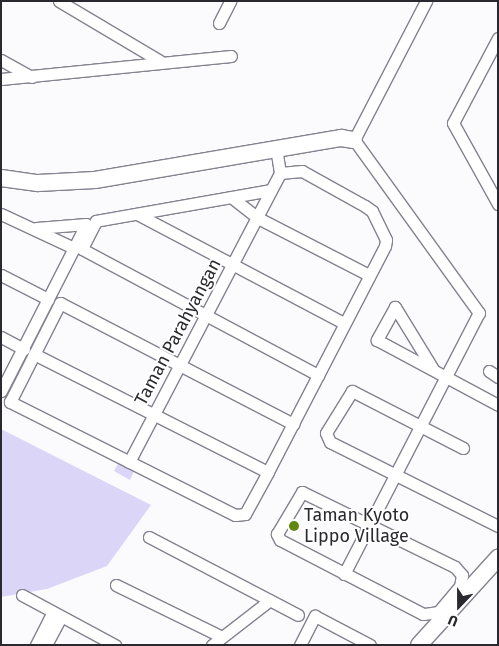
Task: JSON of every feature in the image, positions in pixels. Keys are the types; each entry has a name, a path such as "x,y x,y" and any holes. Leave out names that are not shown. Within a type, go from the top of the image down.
{"street":[{"path":"59,1 160,61"},
{"path":"219,23 230,1"},
{"path":"354,140 426,1"},
{"path":"497,201 453,123 498,38"},
{"path":"1,79 34,78 160,61 231,56"},
{"path":"1,60 34,78"},
{"path":"1,178 38,183 95,180 341,138 354,140 477,306 477,321 344,574"},
{"path":"36,228 86,223 48,299 10,402 239,516 248,510 386,240 372,211 302,171 280,172 276,149"},
{"name":"Taman Parahyangan","path":"129,462 258,218 280,172"},
{"path":"271,190 93,222 82,246 85,253 207,314 318,374"},
{"path":"231,197 258,218 369,275"},
{"path":"1,214 36,228 74,248"},
{"path":"137,214 344,323"},
{"path":"1,275 48,299"},
{"path":"1,392 60,303 293,424"},
{"path":"433,369 399,309 395,307 377,340 498,405"},
{"path":"1,337 268,472"},
{"path":"463,448 352,391 326,433 330,442 498,526"},
{"path":"302,492 370,525 455,568 462,575 460,586 438,612 423,614 278,538 298,494 302,492"},
{"path":"149,537 298,615"},
{"path":"419,645 498,558"},
{"path":"116,584 222,637"},
{"path":"22,596 115,645"},
{"path":"212,645 270,600"},
{"path":"36,645 57,614"},
{"path":"46,645 57,614"},
{"path":"300,645 315,616 370,645"}],"shaded area":[{"path":"1,429 151,505 107,566 47,589 1,597"},
{"path":"119,462 135,469 130,480 114,471"}],"place":[{"name":"Taman Kyoto Lippo Village","path":"294,526"}]}
